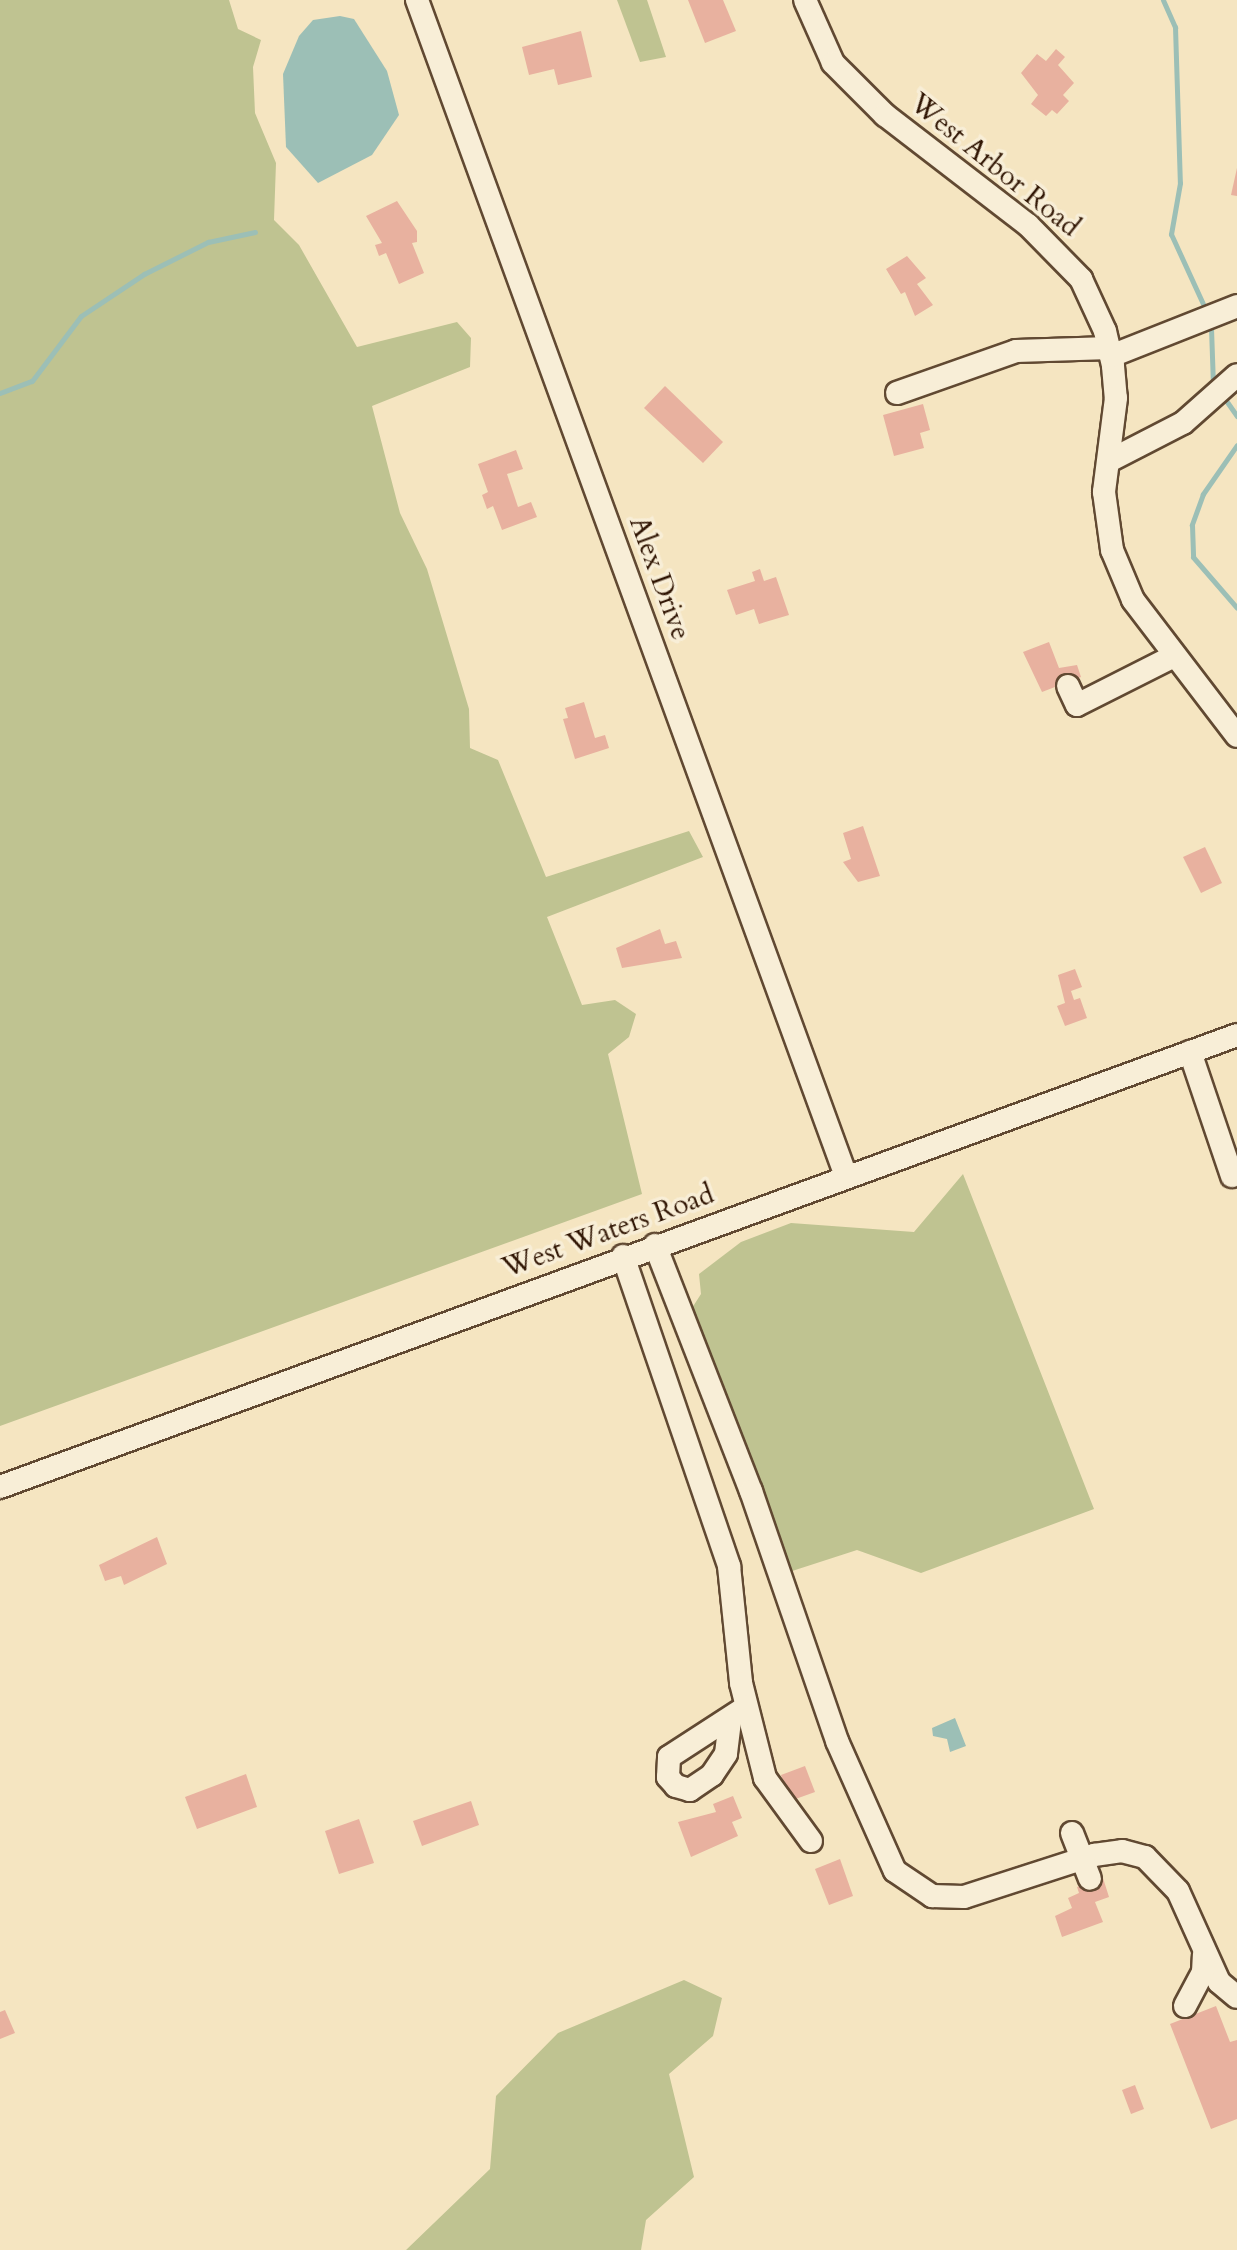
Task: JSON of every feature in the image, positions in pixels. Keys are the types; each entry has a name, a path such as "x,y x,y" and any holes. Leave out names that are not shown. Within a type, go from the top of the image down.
{"street":[{"name":"Alex Drive","path":"417,0 846,1176"},
{"name":"West Arbor Road","path":"805,0 833,63 885,115 1059,252 1081,279 1110,352 1116,398 1104,492 1112,550 1133,600 1237,736"},
{"path":"897,393 1016,351 1110,352 1237,306"},
{"path":"1109,461 1183,423 1237,375"},
{"path":"1068,686 1077,705 1174,656"},
{"name":"West Waters Road","path":"0,1487 623,1256 1237,1035"},
{"path":"1190,1052 1232,1176"},
{"path":"655,1245 751,1491 837,1741 895,1871 932,1896 964,1897 1086,1869 1122,1851 1160,1867 1178,1891 1204,1955 1219,1982 1237,1997"},
{"path":"623,1256 729,1566 738,1714 770,1791 811,1841"},
{"path":"1072,1833 1086,1869"},
{"path":"1185,2006 1203,1972 1204,1955"}],"green space":[{"path":"0,0 229,0 238,29 261,40 253,67 255,113 276,163 274,220 299,245 357,347 457,322 471,338 470,367 372,406 400,513 427,569 469,709 470,748 498,760 546,877 689,831 703,857 547,917 582,1005 615,1000 636,1014 629,1037 608,1054 642,1194 0,1426"},
{"path":"617,0 647,0 666,57 640,62"},
{"path":"963,1174 1094,1509 921,1573 857,1550 786,1573 692,1308 701,1294 699,1274 741,1242 791,1223 914,1232"},
{"path":"684,1980 722,1998 713,2036 669,2074 694,2177 646,2220 641,2250 406,2250 490,2169 496,2096 558,2033"}],"water":[{"path":"340,16 354,19 387,71 399,115 372,155 318,183 286,147 283,74 299,36 313,20"},
{"path":"955,1718 966,1746 950,1752 947,1739 933,1736 932,1728"}],"building":[{"path":"688,0 723,0 736,31 705,43"},
{"path":"581,31 592,77 558,85 554,69 529,75 522,47"},
{"path":"1056,49 1065,57 1058,65 1074,83 1063,95 1069,101 1057,114 1052,110 1046,116 1031,104 1038,95 1021,73 1037,54 1046,61"},
{"path":"1237,168 1237,196 1231,195"},
{"path":"397,201 417,231 417,242 412,243 424,273 399,284 386,253 379,256 375,245 382,243 366,216"},
{"path":"907,256 926,278 917,284 933,305 915,316 905,292 901,294 886,269"},
{"path":"665,386 723,442 703,463 644,408"},
{"path":"923,404 930,430 920,433 924,448 894,456 883,415"},
{"path":"516,450 523,469 507,474 518,507 531,502 537,517 502,530 493,506 487,509 482,495 488,492 478,464"},
{"path":"760,569 764,581 776,577 789,615 759,624 754,609 736,615 727,590 755,581 752,572"},
{"path":"1049,642 1059,668 1077,665 1081,677 1042,692 1023,652"},
{"path":"584,702 595,738 605,735 609,748 575,759 563,719 568,718 565,708"},
{"path":"863,826 880,876 858,882 843,862 851,859 843,833"},
{"path":"1205,847 1222,883 1201,893 1183,857"},
{"path":"660,929 665,944 676,941 682,958 622,968 616,948"},
{"path":"1075,969 1082,987 1071,991 1074,1000 1080,998 1087,1018 1065,1026 1057,1006 1065,1003 1058,975"},
{"path":"157,1537 167,1564 124,1585 121,1576 105,1581 99,1565"},
{"path":"805,1766 815,1792 790,1801 781,1775"},
{"path":"246,1774 257,1807 197,1829 185,1797"},
{"path":"733,1796 742,1818 732,1822 738,1836 691,1857 678,1822 716,1812 713,1804"},
{"path":"471,1801 479,1825 422,1846 413,1821"},
{"path":"359,1819 374,1863 339,1874 325,1831"},
{"path":"840,1859 853,1896 829,1905 815,1869"},
{"path":"1103,1878 1109,1897 1095,1902 1103,1922 1062,1937 1055,1916 1072,1908 1068,1898 1079,1893 1077,1887"},
{"path":"1216,2006 1230,2042 1237,2040 1237,2119 1211,2129 1170,2024"},
{"path":"5,2010 15,2033 0,2039 0,2012"},
{"path":"1135,2085 1144,2109 1131,2114 1122,2090"}],"waterway":[{"path":"1163,0 1175,27 1180,183 1171,234 1204,306"},
{"path":"0,393 32,381 81,316 144,274 208,242 255,232"},
{"path":"1211,328 1213,384"},
{"path":"1225,399 1237,416"},
{"path":"1237,445 1203,494 1192,525 1193,557 1237,608"}]}
